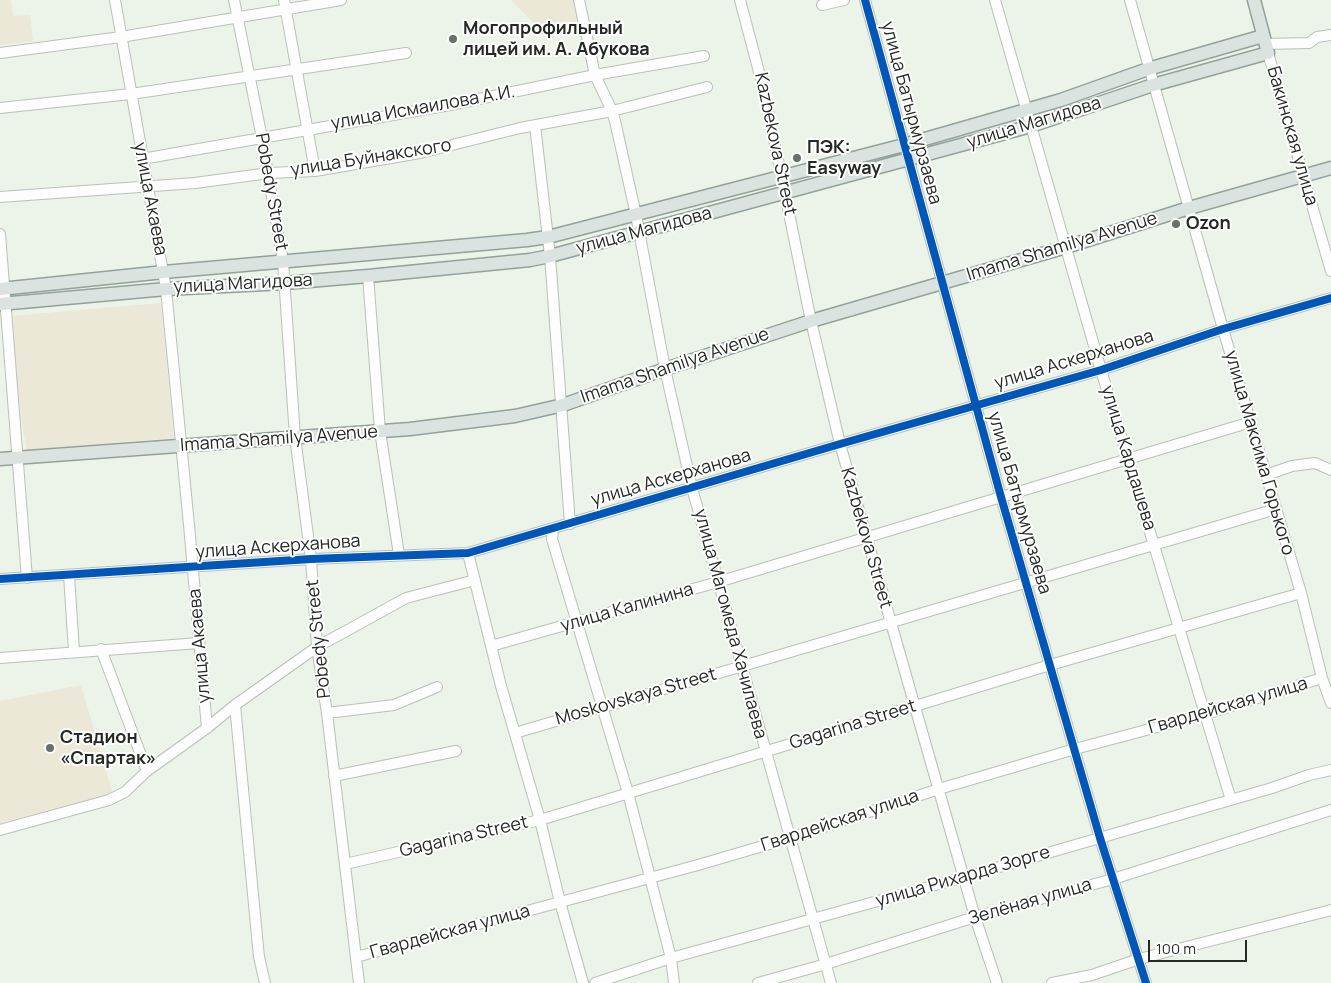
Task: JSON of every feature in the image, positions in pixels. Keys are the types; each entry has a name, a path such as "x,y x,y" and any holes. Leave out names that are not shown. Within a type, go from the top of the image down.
{"main road":[{"name":"Бакинская улица","path":"1254,0 1265,44"},
{"name":"улица Магидова","path":"2,288 548,237 904,145 1060,100 1148,69 1265,44"},
{"name":"улица Магидова","path":"3,304 166,289 285,283 368,276 530,260 550,256 1031,126 1153,85 1265,44"},
{"name":"Imama Shamilya Avenue","path":"0,459 380,431 515,416 563,405 811,321 1066,247 1189,208 1331,168"}],"street":[{"name":"улица Акаева","path":"115,0 147,187 164,272 182,446 207,728"},
{"name":"Pobedy Street","path":"234,0 269,173 283,262 295,437 311,558 317,647 327,713 359,983"},
{"path":"0,53 237,17 285,5 341,0"},
{"name":"улица Магомеда Хачилаева","path":"579,0 595,75 612,111 640,233 665,369 692,488 765,752 832,983"},
{"name":"Kazbekova Street","path":"740,0 764,91 783,176 811,321 840,444 975,917 997,983"},
{"path":"822,5 844,0"},
{"name":"улица Батырмурзаева","path":"865,0 1001,497 1100,838 1146,983"},
{"name":"улица Кардашева","path":"995,0 1102,370 1231,800"},
{"name":"улица Максима Горького","path":"1130,0 1222,329 1251,422 1322,678 1331,703"},
{"path":"285,5 315,171"},
{"name":"улица Магидова","path":"1265,44 1309,43 1317,37 1331,35"},
{"name":"Бакинская улица","path":"1265,44 1331,271"},
{"path":"0,108 131,94 406,53"},
{"name":"улица Исмаилова А.И.","path":"142,159 450,105 595,75 704,56"},
{"name":"улица Буйнакского","path":"0,197 147,187 269,173 315,171 420,153 520,128 612,111 707,87"},
{"path":"535,125 550,256 563,405 570,524"},
{"path":"0,234 3,304 18,457 27,578"},
{"path":"368,276 380,431 399,555"},
{"name":"улица Аскерханова","path":"0,579 311,558 468,553 840,444 1102,370 1222,329 1331,298"},
{"name":"улица Калинина","path":"491,646 718,582 1251,422"},
{"path":"1266,475 1292,466 1315,463 1331,470"},
{"name":"Moskovskaya Street","path":"514,733 1276,509"},
{"path":"553,529 552,539 628,793 671,958 674,983"},
{"path":"468,553 514,733 540,820 560,902 583,983"},
{"path":"69,575 74,652"},
{"path":"0,830 109,800 125,792 147,771 317,647 406,598 475,580"},
{"name":"Gagarina Street","path":"345,864 540,820 1050,665 1300,594"},
{"path":"0,658 200,643"},
{"path":"101,650 147,771"},
{"name":"Гвардейская улица","path":"356,957 650,878 790,838 1075,749 1206,714 1322,678"},
{"path":"327,713 394,705 437,687"},
{"path":"235,705 259,957 265,983"},
{"path":"334,776 456,751"},
{"name":"улица Рихарда Зорге","path":"595,983 671,958 965,877 1331,770"},
{"name":"Зелёная улица","path":"758,983 826,964 975,917 1113,879 1331,810"},
{"path":"1052,983 1092,975 1139,959 1331,910"}],"shaded area":[{"path":"0,0 11,0 13,16 30,15 33,41 0,45"},
{"path":"511,0 576,0 580,21 538,28"},
{"path":"161,303 174,438 27,450 22,425 10,316"},
{"name":"Стадион «Спартак»","path":"81,685 113,794 0,823 0,701"}],"cycle path":[{"path":"865,0 1001,497 1100,838 1146,983"},
{"path":"0,579 311,559 468,553 1101,370 1223,329 1331,298"}],"place":[{"name":"Могопрофильный лицей им. А. Абукова","path":"453,39"},
{"name":"ПЭК: Easyway","path":"797,158"},
{"name":"Ozon","path":"1176,224"},
{"name":"Стадион «Спартак»","path":"50,748"}]}
